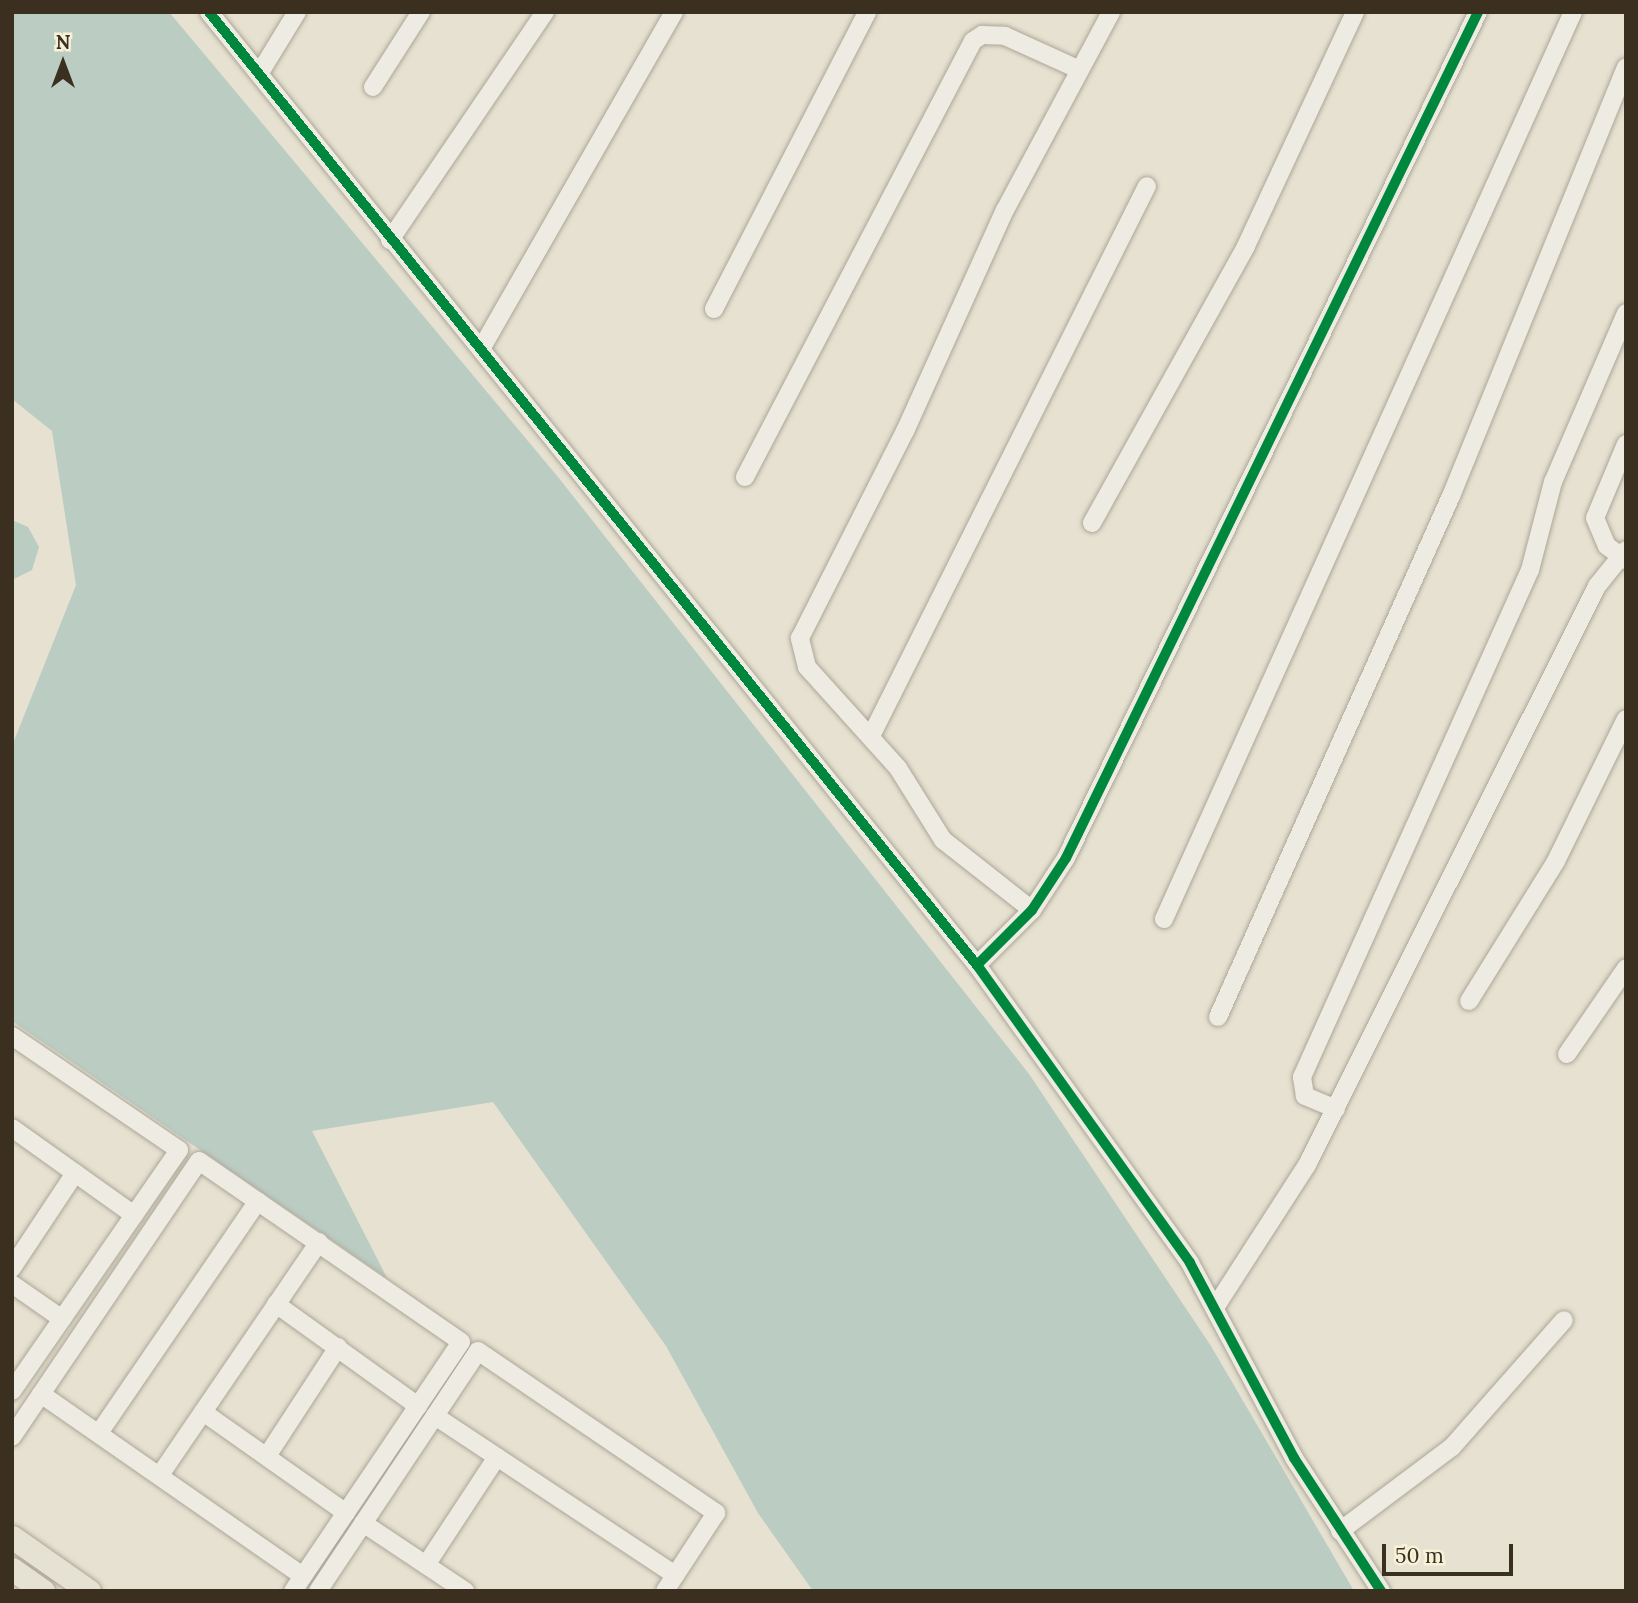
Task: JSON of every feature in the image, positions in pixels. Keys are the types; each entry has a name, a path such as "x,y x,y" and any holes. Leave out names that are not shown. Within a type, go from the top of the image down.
{"main road":[{"path":"12,1536 89,1591"},
{"path":"12,1569 43,1591"}],"street":[{"path":"209,12 390,240 481,349 977,965 1216,1306 1340,1531 1381,1591"},
{"path":"259,74 297,12"},
{"path":"373,87 421,12"},
{"path":"390,240 545,12"},
{"path":"481,349 674,12"},
{"path":"714,309 867,12"},
{"path":"1032,910 943,840 871,736 807,667 800,648 802,629 906,429 1005,210 1111,12"},
{"path":"1092,523 1246,246 1355,12"},
{"path":"977,965 1032,910 1126,741 1478,12"},
{"path":"1164,919 1573,12"},
{"path":"745,477 973,41 982,35 1005,36 1080,70"},
{"path":"1218,1017 1451,496 1626,67"},
{"path":"871,736 1147,186"},
{"path":"1336,1108 1305,1096 1302,1076 1520,595 1542,537 1549,492 1626,313"},
{"path":"1216,1306 1272,1225 1336,1108 1597,586 1624,556 1602,538 1595,518 1626,444"},
{"path":"1469,1001 1556,861 1626,719"},
{"path":"1567,1054 1626,968"},
{"path":"12,1036 179,1150 15,1383"},
{"path":"15,1135 75,1172 134,1215"},
{"path":"12,1437 41,1394 199,1161 461,1342 298,1583 160,1475 41,1394"},
{"path":"12,1268 75,1172"},
{"path":"99,1433 258,1201"},
{"path":"160,1475 318,1242"},
{"path":"12,1284 62,1319"},
{"path":"276,1304 418,1406"},
{"path":"1340,1531 1452,1447 1564,1320"},
{"path":"267,1456 338,1348"},
{"path":"322,1589 363,1523 478,1351 716,1513 670,1583 497,1457 435,1416"},
{"path":"202,1412 346,1513"},
{"path":"426,1565 497,1457"},
{"path":"363,1523 465,1591"}],"shaded area":[{"path":"12,12 169,12 558,477 1029,1074 1211,1346 1354,1591 813,1591 758,1513 666,1346 493,1102 312,1131 387,1278 12,1021 12,746 76,585 52,431 12,399"},
{"path":"12,520 28,527 39,547 32,570 12,580"}],"cycle path":[{"path":"209,12 977,965 1190,1263 1294,1458 1381,1591"},
{"path":"977,965 1032,910 1066,858 1478,12"}]}
